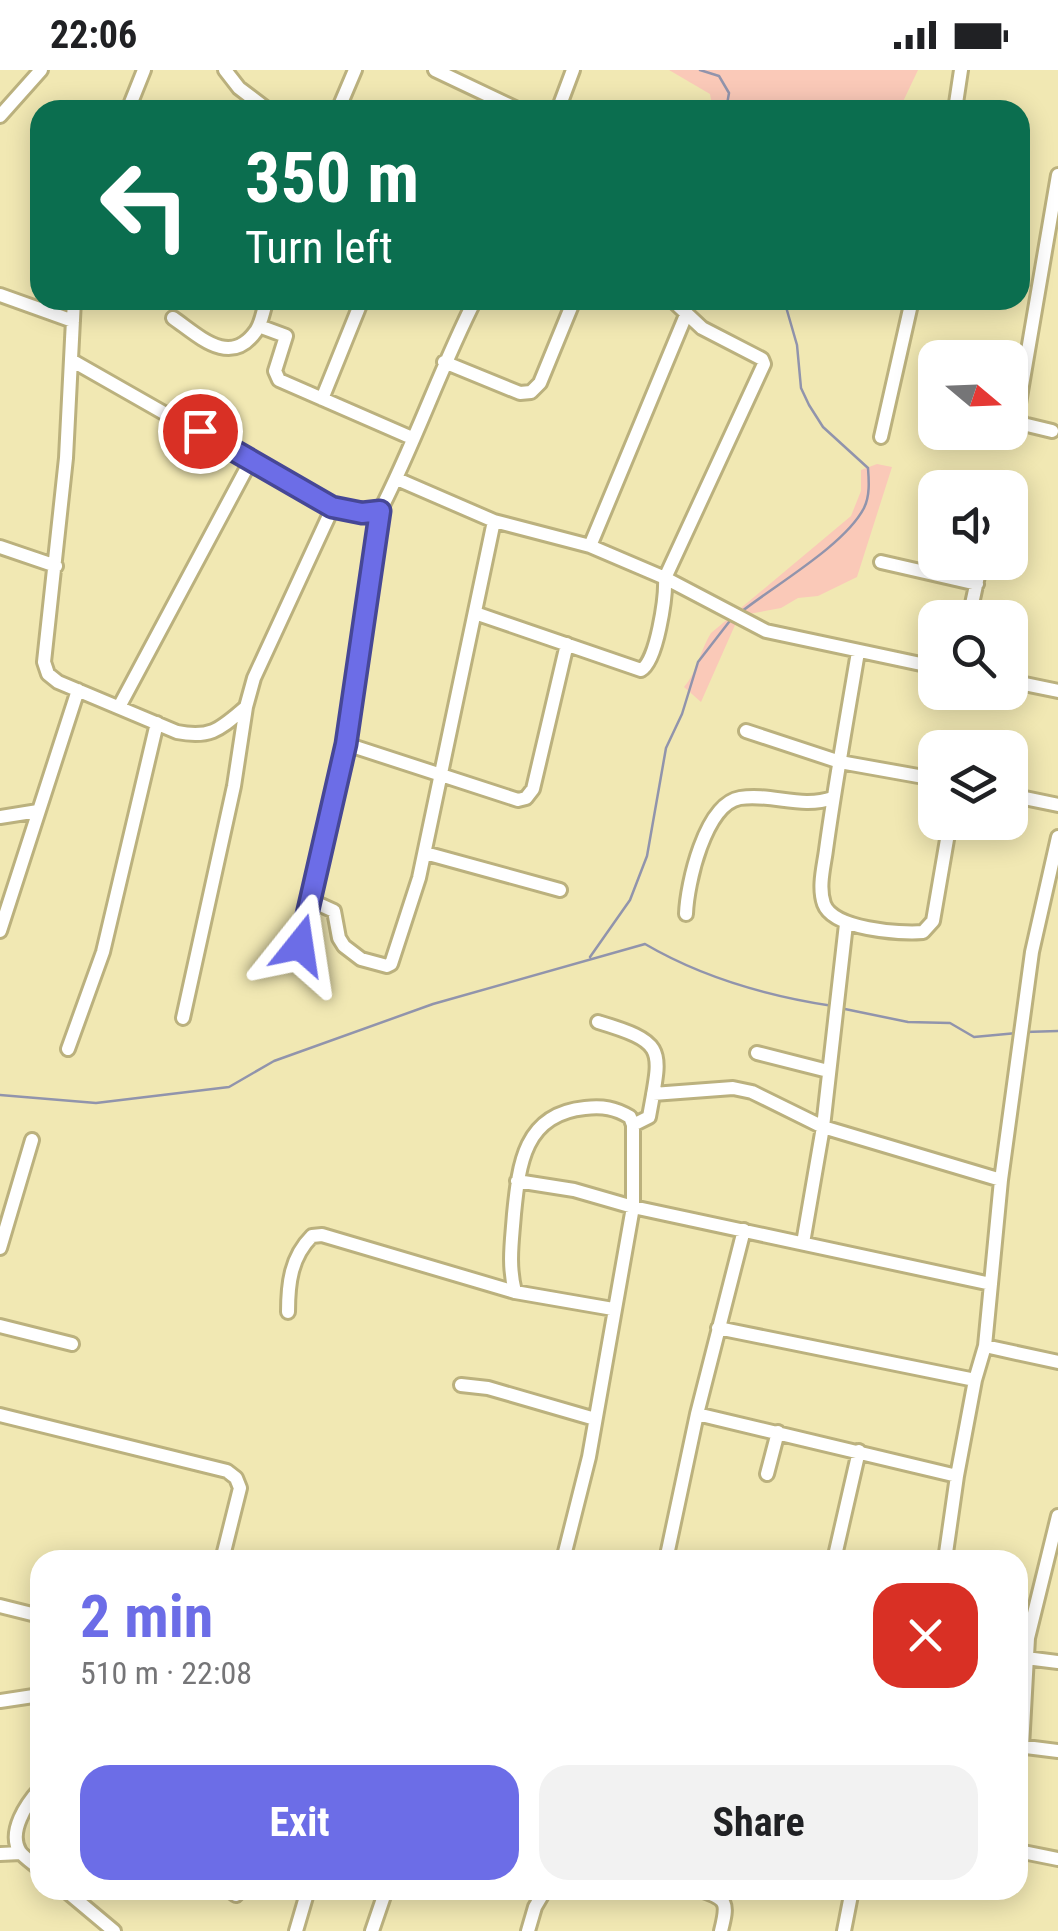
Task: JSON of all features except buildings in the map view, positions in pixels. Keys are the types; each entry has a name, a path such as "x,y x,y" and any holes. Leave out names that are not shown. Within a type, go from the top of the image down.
{"street":[{"path":"0,116 41,70"},
{"path":"132,100 144,70"},
{"path":"224,70 254,100"},
{"path":"342,100 354,70"},
{"path":"435,70 498,100"},
{"path":"562,100 573,70"},
{"path":"956,100 961,70"},
{"path":"1052,431 1023,424 1017,415 1058,175"},
{"path":"0,295 30,305"},
{"path":"44,310 73,320"},
{"path":"74,310 56,566 44,662 48,674 58,682 178,732 206,734 220,730 246,707"},
{"path":"173,318 225,350 241,346 258,326 263,310"},
{"path":"322,400 358,310"},
{"path":"300,945 346,744 380,511 470,310"},
{"path":"444,362 520,393 530,392 540,383 570,310"},
{"path":"475,613 641,670 647,667 666,593 665,578 764,364 762,359 702,328 681,310"},
{"path":"882,438 910,310"},
{"path":"590,546 686,315"},
{"path":"258,326 286,336 275,371 279,380 412,438"},
{"path":"71,360 332,507 362,513 380,511"},
{"path":"119,707 250,462"},
{"path":"397,479 494,521 590,546 665,578 766,631 918,664"},
{"path":"183,1018 254,678 332,507"},
{"path":"312,901 334,911 339,938 354,955 392,964 425,853 494,521"},
{"path":"0,547 56,566"},
{"path":"881,562 978,584"},
{"path":"974,600 979,580"},
{"path":"346,744 441,777 518,800 526,798 533,788 567,644"},
{"path":"858,652 833,798 822,886 824,905 834,918 846,924 922,932 933,922 947,840"},
{"path":"1028,685 1058,691"},
{"path":"0,931 78,690"},
{"path":"68,1049 103,952 157,723"},
{"path":"746,731 840,762 918,776"},
{"path":"686,914 697,860 715,815 723,807 742,798 815,804 833,798"},
{"path":"1028,798 1058,805"},
{"path":"0,818 38,812"},
{"path":"946,1550 974,1380 985,1346 1000,1180 1032,952 1058,838"},
{"path":"425,853 560,890"},
{"path":"803,1243 823,1127 846,924"},
{"path":"598,1022 637,1035 654,1046 658,1060 649,1117"},
{"path":"757,1053 828,1071"},
{"path":"653,1094 733,1088 752,1092 823,1127 1000,1180"},
{"path":"634,1125 678,1093"},
{"path":"515,1292 508,1258 517,1182 534,1133 552,1118 577,1109 600,1106 630,1116 634,1125 632,1207 596,1419 565,1550"},
{"path":"0,1248 32,1140"},
{"path":"517,1182 574,1190 632,1207 991,1284"},
{"path":"668,1550 697,1414 744,1230"},
{"path":"288,1312 288,1288 298,1253 312,1236 322,1235 515,1292 613,1309"},
{"path":"0,1326 72,1344"},
{"path":"718,1328 974,1380"},
{"path":"985,1346 1058,1362"},
{"path":"461,1385 488,1388 596,1419"},
{"path":"697,1414 957,1476"},
{"path":"0,1415 227,1472 236,1478 240,1488 224,1550"},
{"path":"767,1474 778,1432"},
{"path":"836,1550 859,1451"},
{"path":"1028,1649 1058,1520"},
{"path":"0,1606 30,1614"},
{"path":"1028,1658 1058,1662"},
{"path":"0,1701 30,1696"},
{"path":"1028,1748 1058,1752"},
{"path":"30,1800 22,1816 17,1843 30,1861"},
{"path":"0,1854 21,1853"},
{"path":"1028,1853 1058,1860"},
{"path":"77,1900 114,1931"},
{"path":"296,1931 305,1900"},
{"path":"372,1931 383,1900"},
{"path":"528,1931 540,1900"},
{"path":"721,1931 726,1910 722,1900"},
{"path":"844,1931 850,1900"}],"shaded area":[{"path":"669,70 918,70 904,100 711,100 710,94"},
{"path":"877,464 892,467 857,577 818,596 798,598 781,608 749,614 735,625 701,702 684,687 711,633 851,516 861,491 861,470"}],"waterway":[{"path":"700,70 719,76 729,93 728,100"},
{"path":"741,612 842,536 864,508 868,493 868,468 823,427 801,388 797,345 787,310"},
{"path":"590,957 630,900 647,856 666,748 682,714 698,662 729,622"},
{"path":"0,1095 96,1103 229,1087 274,1061 433,1004 645,944 736,984 833,1006"},
{"path":"840,1008 908,1022 950,1023 974,1037 1017,1033"},
{"path":"1025,1032 1058,1031"}],"route":[{"path":"200,431 332,507 362,513 380,511 346,744 300,945"}]}
